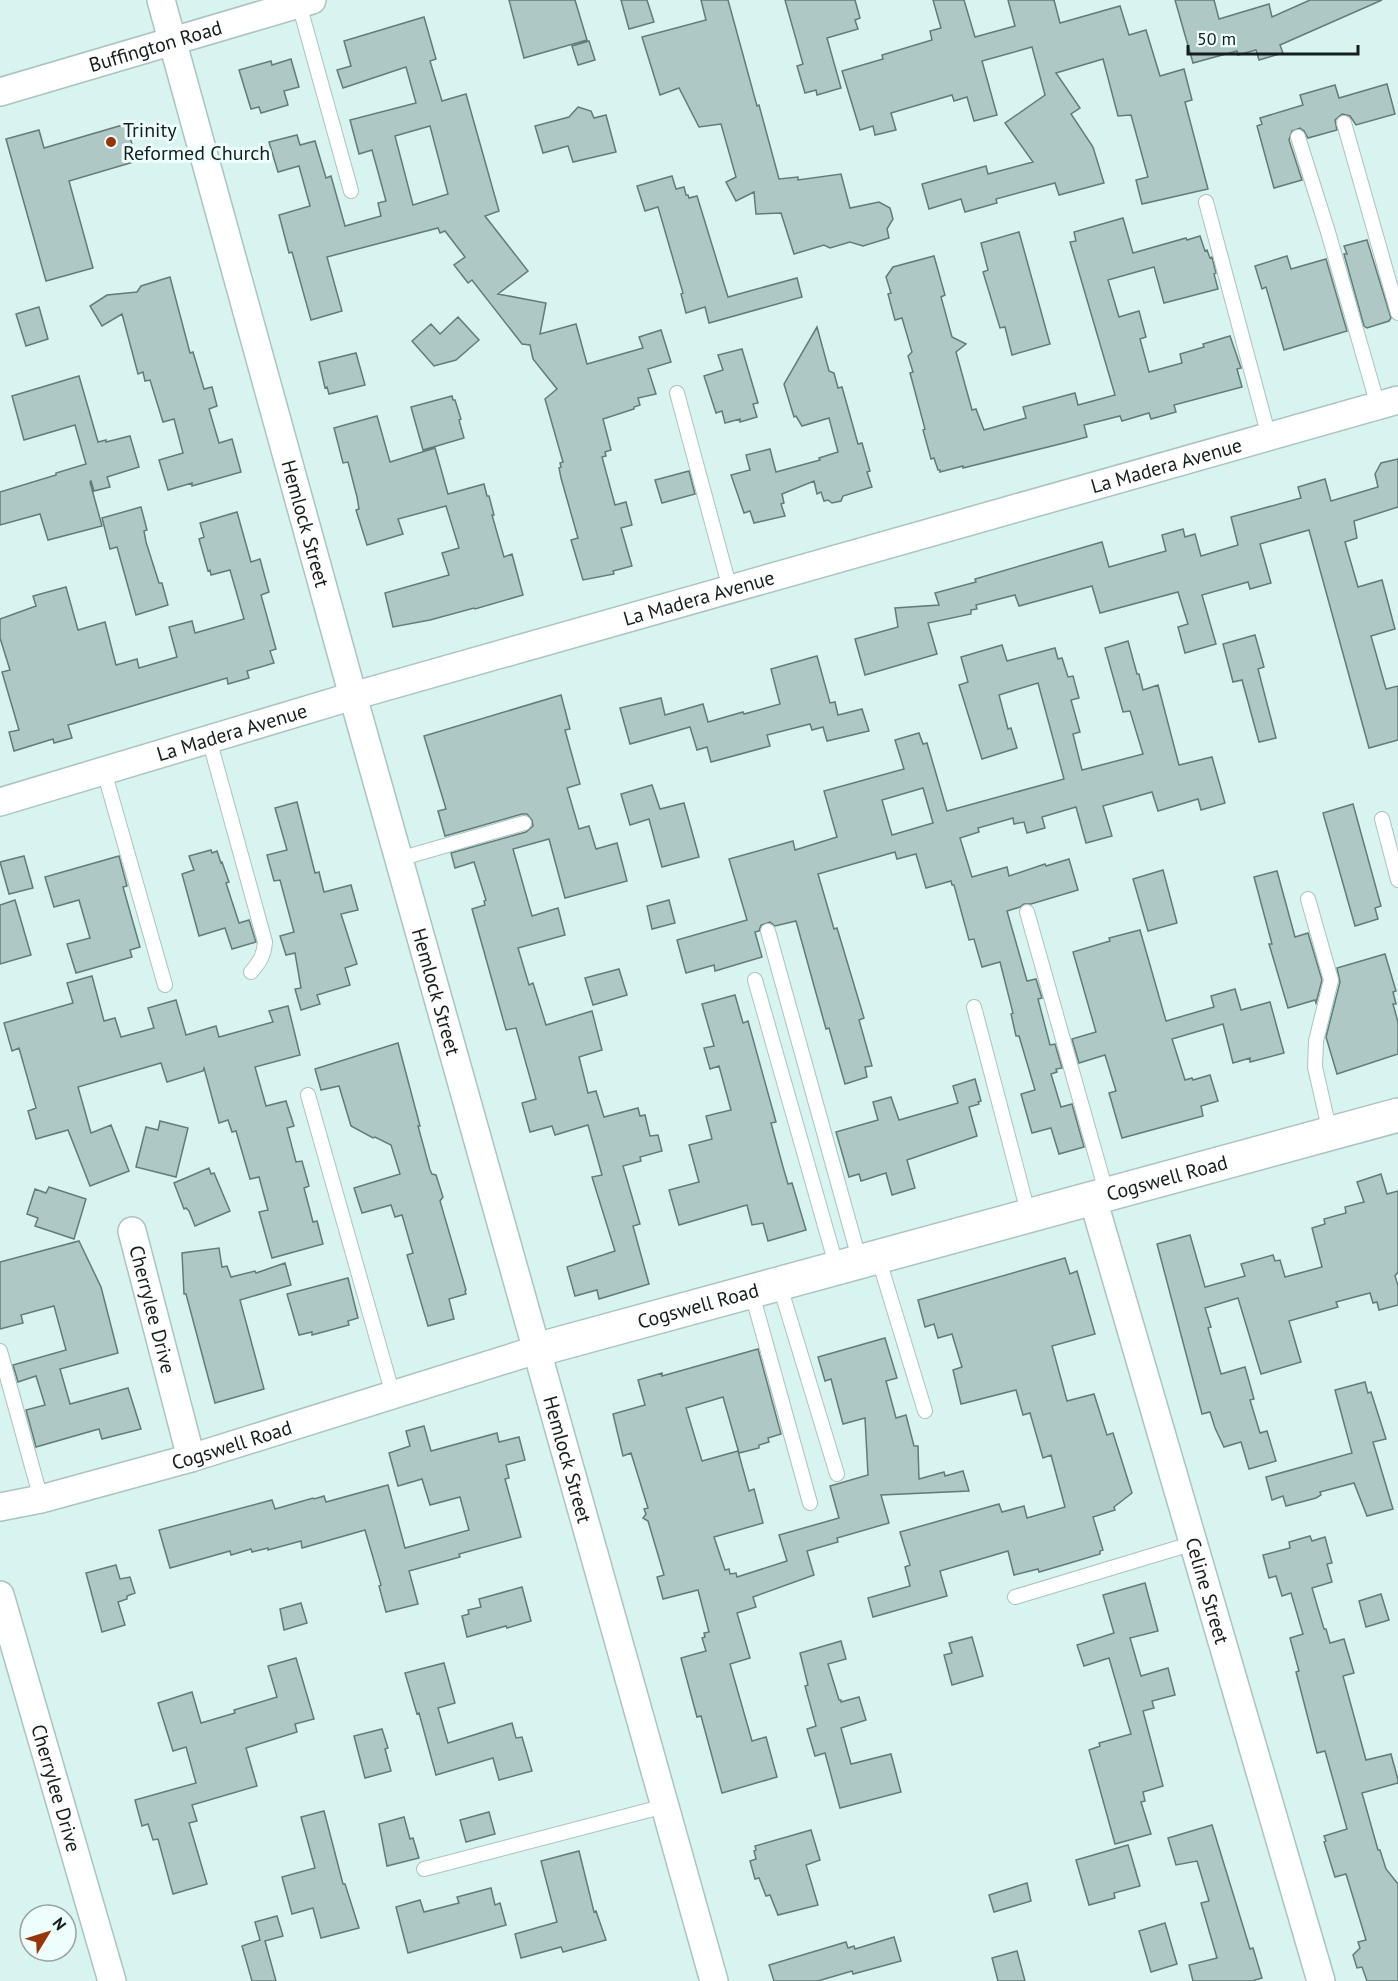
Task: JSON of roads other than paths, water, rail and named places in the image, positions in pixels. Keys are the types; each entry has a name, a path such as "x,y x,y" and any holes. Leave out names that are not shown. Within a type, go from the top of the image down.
{"street":[{"name":"Hemlock Street","path":"160,0 714,1981"},
{"name":"Buffington Road","path":"0,92 306,1"},
{"name":"La Madera Avenue","path":"0,802 353,696 1388,403"},
{"name":"Cogswell Road","path":"0,1507 41,1499 191,1458 536,1350 1398,1115"},
{"name":"Celine Street","path":"1100,1197 1194,1543 1322,1981"},
{"name":"Cherrylee Drive","path":"132,1231 191,1458"},
{"name":"Cherrylee Drive","path":"0,1595 112,1981"}],"lane":[{"path":"306,1 351,191"},
{"path":"1344,123 1398,313"},
{"path":"1298,137 1328,232 1388,403"},
{"path":"1206,201 1269,437"},
{"path":"677,393 730,589"},
{"path":"209,739 265,942 264,953 251,972"},
{"path":"104,771 165,985"},
{"path":"1382,819 1398,880"},
{"path":"399,859 524,823"},
{"path":"1308,899 1331,980 1329,996 1321,1015 1316,1041 1315,1067 1330,1134"},
{"path":"1027,912 1100,1197"},
{"path":"768,931 858,1262"},
{"path":"755,980 858,1262 926,1411"},
{"path":"974,1007 1029,1216"},
{"path":"308,1095 393,1395"},
{"path":"765,1287 837,1474"},
{"path":"765,1287 810,1503"},
{"path":"0,1351 41,1499"},
{"path":"1015,1597 1194,1543"},
{"path":"424,1869 664,1806"}],"place":[{"name":"Trinity Reformed Church","path":"111,142"}]}
